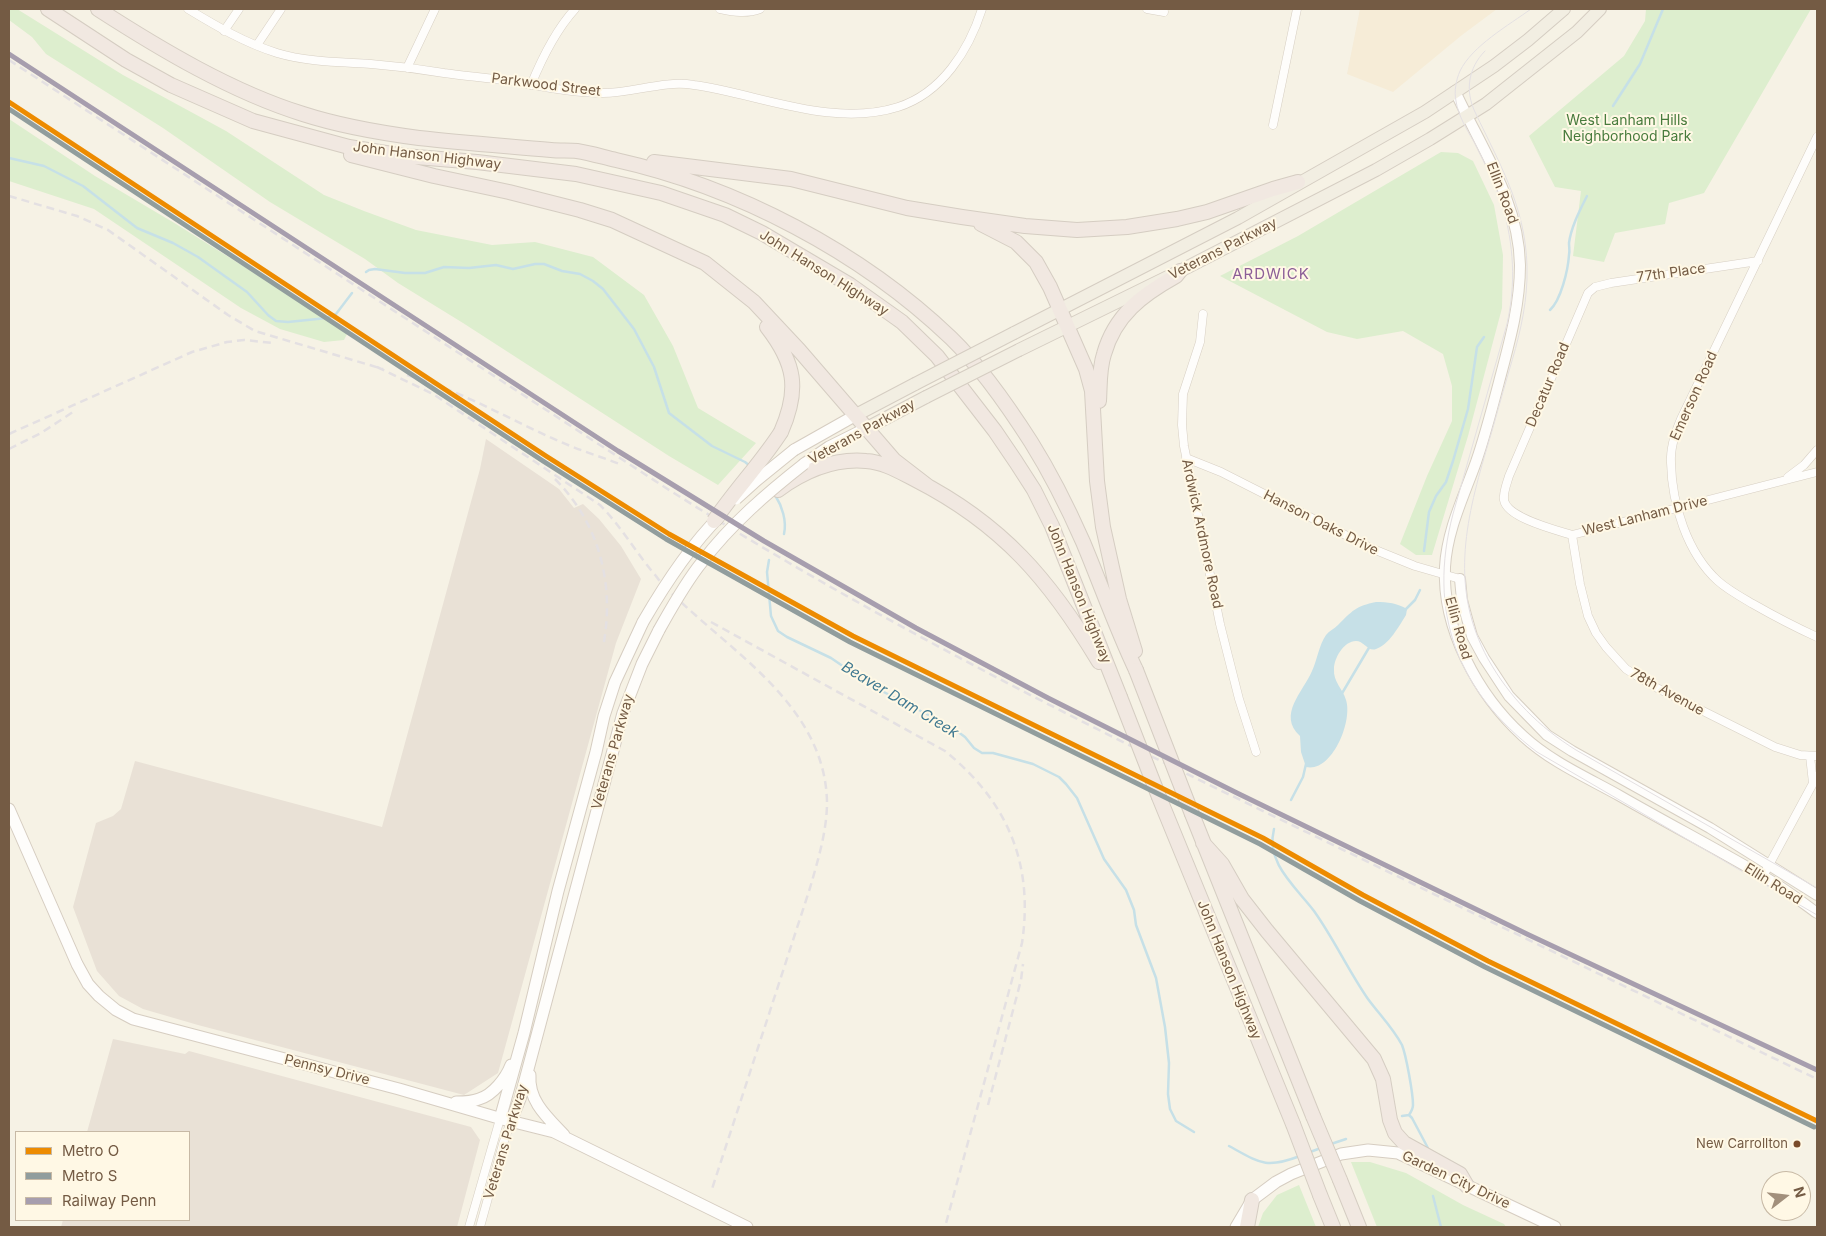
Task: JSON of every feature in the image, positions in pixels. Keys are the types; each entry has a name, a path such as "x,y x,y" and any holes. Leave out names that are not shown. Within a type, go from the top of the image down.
{"highway":[{"name":"John Hanson Highway","path":"48,9 126,60 171,85 253,121 282,130 349,147 404,156 477,162 576,174 661,193 725,215 762,233 850,286 902,322 937,356 996,431 1034,490 1052,526 1159,797 1293,1124 1333,1227"},
{"name":"John Hanson Highway","path":"98,9 204,71 261,99 301,114 346,125 417,138 578,151 651,168 722,192 777,217 826,245 876,278 952,339 971,360 1031,442 1051,476 1082,540 1359,1227"},
{"path":"282,130 341,152 509,192 612,220 674,247 705,263 754,302 799,350 894,460 929,487"},
{"path":"578,151 791,179 907,208 1025,226 1077,230 1127,227 1177,219 1207,212 1298,182"},
{"path":"962,217 1005,235 1028,252 1043,274 1086,370 1092,391 1103,527 1118,599 1134,646 1136,670"},
{"path":"674,247 725,284 754,310 776,338 788,360 792,375 790,407 781,432 769,451 714,521"},
{"path":"1097,467 1100,375 1103,355 1111,334 1121,318 1139,299 1176,276 1180,271"},
{"path":"731,528 807,468 836,463 867,461 892,468 929,487 978,518 1024,558 1065,608 1120,697"},
{"path":"1203,843 1222,864 1242,899 1267,931 1374,1058 1384,1079 1390,1120 1395,1133 1404,1144 1460,1174 1467,1186"},
{"path":"1247,1227 1252,1200"}],"main road":[{"name":"Veterans Parkway","path":"506,1120 524,1032 558,891 604,716 615,682 643,622 676,570 714,521 757,480 794,450 915,384 1187,245 1238,218 1298,182 1344,159 1425,112 1494,66 1564,9"},
{"name":"Veterans Parkway","path":"807,468 829,447 1019,350 1180,271 1376,170 1486,104 1578,32 1600,9"},
{"name":"Veterans Parkway","path":"506,1120 520,1099 623,713 642,664 681,592 702,562 731,528"},
{"name":"Pennsy Drive","path":"9,809 71,954 88,984 98,996 116,1010 133,1019 554,1132 747,1227"},
{"path":"449,1103 480,1099 494,1090 509,1071 524,1032"},
{"path":"530,1058 532,1094 537,1105 565,1136"},
{"name":"Garden City Drive","path":"1252,1200 1276,1182 1324,1160 1358,1150 1377,1150 1398,1153 1555,1227"},
{"path":"1236,1227 1252,1200"}],"street":[{"name":"Parkwood Street","path":"188,9 224,31 278,53 302,58 407,68 604,93 675,84 693,85 795,106 839,113 863,114 900,106 915,99 942,80 969,43 982,9"},
{"path":"224,31 239,9"},
{"path":"257,45 281,9"},
{"path":"407,68 435,9"},
{"path":"530,85 555,35 575,9"},
{"path":"720,9 732,12 760,9"},
{"path":"1147,9 1164,12"},
{"path":"1273,125 1297,9"},
{"name":"Ellin Road","path":"1455,91 1500,180 1508,201 1516,229 1520,282 1512,334 1480,449 1456,518 1447,552 1446,585 1452,619 1466,662 1496,707 1523,736 1555,760 1763,876 1817,913"},
{"name":"Emerson Road","path":"1817,137 1675,433 1670,462 1674,494 1690,544 1708,572 1736,594 1783,621 1817,637"},
{"name":"77th Place","path":"1588,294 1596,287 1610,282 1758,262"},
{"name":"Decatur Road","path":"1509,476 1588,294"},
{"name":"Ardwick Ardmore Road","path":"1203,314 1200,342 1183,394 1182,425 1186,458 1220,624 1256,752"},
{"path":"1784,480 1804,464 1817,450"},
{"name":"Hanson Oaks Drive","path":"1186,458 1221,472 1373,549 1407,563 1460,579"},
{"name":"West Lanham Drive","path":"1509,476 1504,493 1507,508 1513,513 1572,535 1817,472"},
{"name":"78th Avenue","path":"1572,535 1580,584 1588,616 1596,633 1606,647 1626,669 1653,686 1754,738 1785,751 1814,756"},
{"name":"Ellin Road","path":"1460,579 1462,600 1472,636 1484,658 1509,696 1547,735 1710,828 1817,895"},
{"path":"1763,876 1815,779 1814,756"},
{"name":"Veterans Parkway","path":"469,1227 506,1120"},
{"name":"Veterans Parkway","path":"480,1227 503,1144 506,1120"}],"shaded area":[{"path":"1360,9 1497,9 1462,35 1393,92 1347,74"},
{"path":"486,439 559,489 574,508 583,504 599,519 621,546 641,579 616,643 498,1073 464,1095 198,1025 143,1009 119,996 97,971 73,907 96,823 113,816 121,809 135,761 382,827 480,469"},
{"path":"113,1039 185,1054 189,1051 471,1127 480,1140 457,1227 61,1227 63,1221 190,1221 190,1131 87,1131"}],"green space":[{"path":"9,9 17,9 123,75 226,131 324,195 416,230 492,245 535,242 593,257 644,295 673,346 698,408 756,443 718,485 669,456 398,283 365,259 270,202 163,128 46,54 32,37 9,20"},
{"name":"West Lanham Hills Neighborhood Park","path":"1646,9 1811,9 1704,193 1669,203 1665,224 1615,233 1604,262 1573,256 1581,191 1555,187 1529,136 1624,56 1645,21"},
{"path":"9,119 95,176 176,224 348,332 344,340 324,342 280,329 241,308 94,209 9,181"},
{"path":"1441,152 1458,153 1473,161 1494,205 1503,255 1502,308 1468,436 1432,555 1416,555 1400,544 1427,476 1452,421 1452,386 1443,354 1403,331 1357,339 1327,332 1220,276 1298,236"},
{"path":"1351,1162 1370,1162 1406,1173 1463,1205 1504,1224 1506,1227 1377,1227"},
{"path":"1299,1185 1316,1227 1258,1227 1263,1213 1277,1195"}],"water":[{"path":"1376,602 1400,605 1407,609 1406,615 1393,635 1381,647 1373,650 1356,641 1348,644 1340,651 1334,665 1334,674 1346,700 1346,720 1343,732 1332,754 1324,762 1315,767 1306,767 1301,752 1300,736 1291,720 1294,704 1312,671 1326,635 1355,610"}],"waterway":[{"path":"1613,106 1640,64 1663,9"},
{"name":"Beaver Dam Creek","path":"9,158 44,166 83,186 137,228 173,243 198,257 247,292 276,321 288,322 327,318 336,314 352,293"},
{"path":"1550,310 1563,284 1572,231 1587,196"},
{"name":"Beaver Dam Creek","path":"366,272 375,269 405,273 425,273 444,267 469,268 496,265 513,269 544,264 562,271 580,274 603,289 634,329 654,367 669,413 712,446 750,466"},
{"path":"1424,551 1429,512 1436,496 1446,482 1453,461 1468,409 1477,347 1484,337"},
{"name":"Beaver Dam Creek","path":"775,495 783,514 784,534"},
{"name":"Beaver Dam Creek","path":"769,560 767,572 771,616 778,631 831,658 872,686 950,726 982,753 993,753 1033,764 1059,777 1077,798 1104,859 1126,890 1134,910 1136,925 1156,978 1165,1027 1169,1063 1168,1094 1170,1109 1176,1121 1194,1132"},
{"path":"1404,611 1415,600 1420,590"},
{"path":"1341,695 1370,646"},
{"path":"1291,800 1303,777 1306,764"},
{"path":"1274,829 1272,841 1278,864 1314,911 1368,999 1402,1045 1413,1099 1413,1108 1409,1115"},
{"name":"Beaver Dam Creek","path":"1402,1116 1409,1115 1412,1118 1429,1150"},
{"name":"Beaver Dam Creek","path":"1331,1144 1346,1139"},
{"name":"Beaver Dam Creek","path":"1229,1146 1248,1157 1263,1162 1279,1162 1300,1156"},
{"name":"Beaver Dam Creek","path":"1310,1152 1321,1148"},
{"name":"Beaver Dam Creek","path":"1433,1196 1441,1227"}],"tram line":[{"path":"1531,9 1473,53 1460,71 1455,93 1461,117 1489,173 1502,205 1509,234 1513,279 1507,324 1453,514 1446,550 1444,584 1447,616 1455,647 1468,676 1486,703 1509,728 1537,752 1817,915"},
{"path":"1485,51 1472,72 1469,88 1470,96 1475,112 1504,172 1519,212 1524,233 1527,279 1525,303 1518,337 1478,478 1467,530 1465,581 1476,633 1488,659 1516,699 1562,741 1817,888"}],"railway":[{"path":"9,60 666,488 826,584 991,674 1157,759 1817,1079"},
{"path":"9,196 77,216 108,230 228,315 255,331 383,369"},
{"path":"9,434 192,352 227,342 244,340 274,343"},
{"path":"377,367 433,394 600,505 665,587 776,689 796,714 812,740 823,770 827,802 822,845 810,888 712,1189"},
{"path":"407,375 447,389 561,442 622,465"},
{"path":"9,449 41,433 76,410"},
{"path":"555,479 583,516 593,536 600,557 607,601 603,647"},
{"path":"711,622 945,751 967,770 985,791 1000,813 1011,836 1019,860 1024,886 1025,914 1022,943 945,1227"},
{"path":"988,1105 1021,980 1023,964"}],"metro line":[{"name":"O","path":"9,102 546,456 669,534 853,636 1263,838 1363,895 1488,961 1817,1121"},
{"name":"S","path":"9,109 543,461 666,539 850,642 1260,844 1360,901 1485,967 1814,1127"}],"rail line":[{"name":"Penn","path":"9,54 618,451 764,541 916,628 1048,698 1237,793 1529,935 1817,1070"}],"place":[{"name":"New Carrollton","path":"1797,1144"}],"district":[{"name":"ARDWICK","path":"1271,274"}]}
